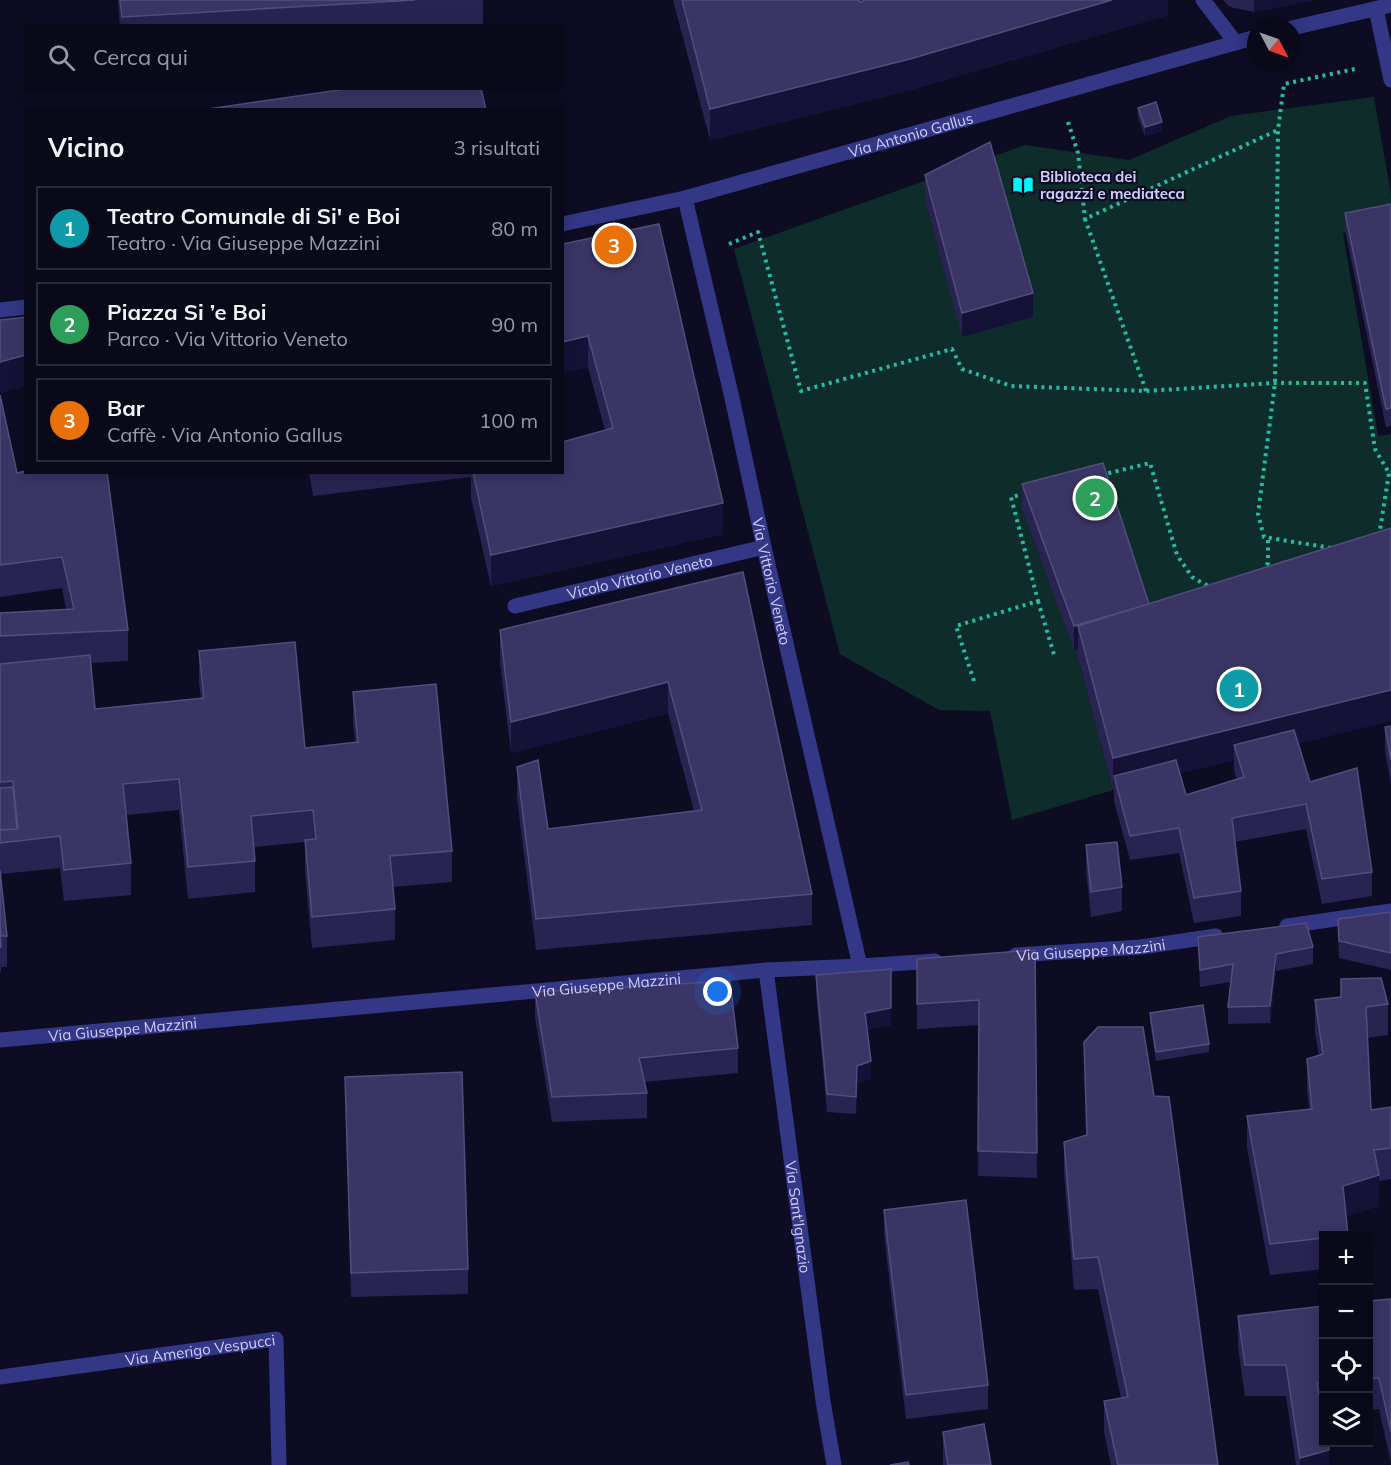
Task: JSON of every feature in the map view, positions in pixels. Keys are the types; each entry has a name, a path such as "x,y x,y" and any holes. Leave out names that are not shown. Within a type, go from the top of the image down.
{"street":[{"path":"1203,0 1236,43"},
{"path":"1301,26 1391,5"},
{"path":"1376,9 1391,80"},
{"name":"Via Antonio Gallus","path":"564,224 684,198 1247,40"},
{"name":"Via Vittorio Veneto","path":"684,198 860,966"},
{"path":"0,310 24,308"},
{"name":"Vicolo Vittorio Veneto","path":"515,606 764,547"},
{"path":"1277,927 1391,911"},
{"name":"Via Giuseppe Mazzini","path":"1002,956 1141,947 1232,934"},
{"name":"Via Giuseppe Mazzini","path":"0,1040 766,970 951,960"},
{"name":"Via Sant'Ignazio","path":"766,970 823,1401 834,1465"},
{"name":"Via Amerigo Vespucci","path":"0,1377 276,1340 279,1465"}],"path":[{"path":"1336,549 1263,537 1258,514 1275,383 1278,130 1284,84 1388,62"},
{"path":"1068,122 1078,153 1085,219 1146,391"},
{"path":"1085,219 1278,130"},
{"path":"699,256 758,232 801,391 952,349 962,369 1011,386 1146,391 1275,383 1365,383 1375,448 1390,473 1379,537 1372,542"},
{"path":"1092,477 1150,463 1177,555 1192,577 1215,590"},
{"path":"1034,492 1011,497 1055,658"},
{"path":"1257,578 1268,563 1268,538"},
{"path":"974,681 956,626 1038,601"}],"green space":[{"path":"1374,97 1391,195 1391,221 1343,233 1378,436 1391,434 1391,560 1078,657 1113,790 1012,820 990,711 939,710 840,654 734,249 1025,145 1129,160 1231,116"}],"building":[{"path":"120,0 415,0 122,17"},
{"path":"682,0 859,0 860,2 865,0 1112,0 910,59 710,109"},
{"path":"339,90 481,90 486,108 215,108"},
{"path":"1156,102 1162,122 1145,127 1138,108"},
{"path":"990,142 1033,293 962,313 925,175"},
{"path":"1391,204 1391,408 1386,409 1345,213"},
{"path":"659,224 723,503 491,555 473,474 564,474 564,441 613,428 588,336 564,342 564,244"},
{"path":"24,317 24,356 0,362 0,320"},
{"path":"0,395 17,473 107,474 128,630 0,636 0,613 74,609 62,557 0,565"},
{"path":"1103,463 1149,604 1074,626 1022,484"},
{"path":"1391,528 1391,690 1113,758 1078,626"},
{"path":"743,572 812,894 536,919 517,767 538,760 548,829 702,810 668,682 511,722 500,630"},
{"path":"295,642 305,748 358,742 353,692 436,684 452,851 390,856 395,909 312,917 305,840 316,839 313,810 251,816 255,861 188,867 179,779 123,784 131,863 64,870 60,836 0,843 0,830 18,829 13,781 0,782 0,664 90,655 95,709 204,698 199,651"},
{"path":"1391,726 1391,760 1385,727"},
{"path":"1294,730 1310,782 1357,768 1372,872 1322,879 1306,804 1232,818 1241,891 1194,898 1179,828 1130,836 1114,776 1176,760 1186,795 1244,777 1234,745"},
{"path":"13,787 17,829 0,830 0,788"},
{"path":"1117,842 1122,887 1091,892 1086,845"},
{"path":"0,870 7,936 1,936"},
{"path":"1391,912 1391,953 1339,941 1338,919"},
{"path":"1306,923 1313,947 1276,954 1270,1006 1228,1007 1233,964 1200,970 1198,937"},
{"path":"1035,950 1037,1153 978,1151 979,1000 917,1004 917,959"},
{"path":"891,969 891,1008 865,1013 871,1061 857,1066 856,1097 827,1094 816,975"},
{"path":"1381,978 1388,1004 1366,1007 1371,1110 1391,1107 1391,1148 1374,1150 1379,1175 1343,1186 1348,1231 1319,1231 1319,1238 1270,1244 1247,1116 1312,1109 1307,1059 1323,1054 1315,1000 1341,997 1341,979"},
{"path":"730,981 738,1048 639,1058 647,1093 552,1097 535,992"},
{"path":"1203,1005 1209,1044 1156,1052 1150,1013"},
{"path":"1098,1027 1143,1027 1154,1096 1169,1097 1218,1465 1118,1465 1104,1401 1128,1397 1098,1257 1074,1259 1064,1142 1087,1135 1084,1042"},
{"path":"462,1072 468,1269 351,1273 345,1077"},
{"path":"966,1200 988,1385 906,1395 884,1210"},
{"path":"1391,1299 1391,1432 1379,1378 1373,1379 1373,1301"},
{"path":"1319,1306 1319,1383 1317,1383 1319,1447 1329,1447 1329,1450 1300,1458 1286,1365 1245,1365 1238,1316"},
{"path":"984,1424 991,1465 948,1465 943,1432"},
{"path":"908,1462 909,1465 890,1465"}],"place":[{"name":"Biblioteca dei ragazzi e mediateca","path":"1023,185"},
{"name":"Bar","path":"614,245"},
{"name":"Piazza Si ’e Boi","path":"1095,498"},
{"name":"Teatro Comunale di Si' e Boi","path":"1239,689"}]}
